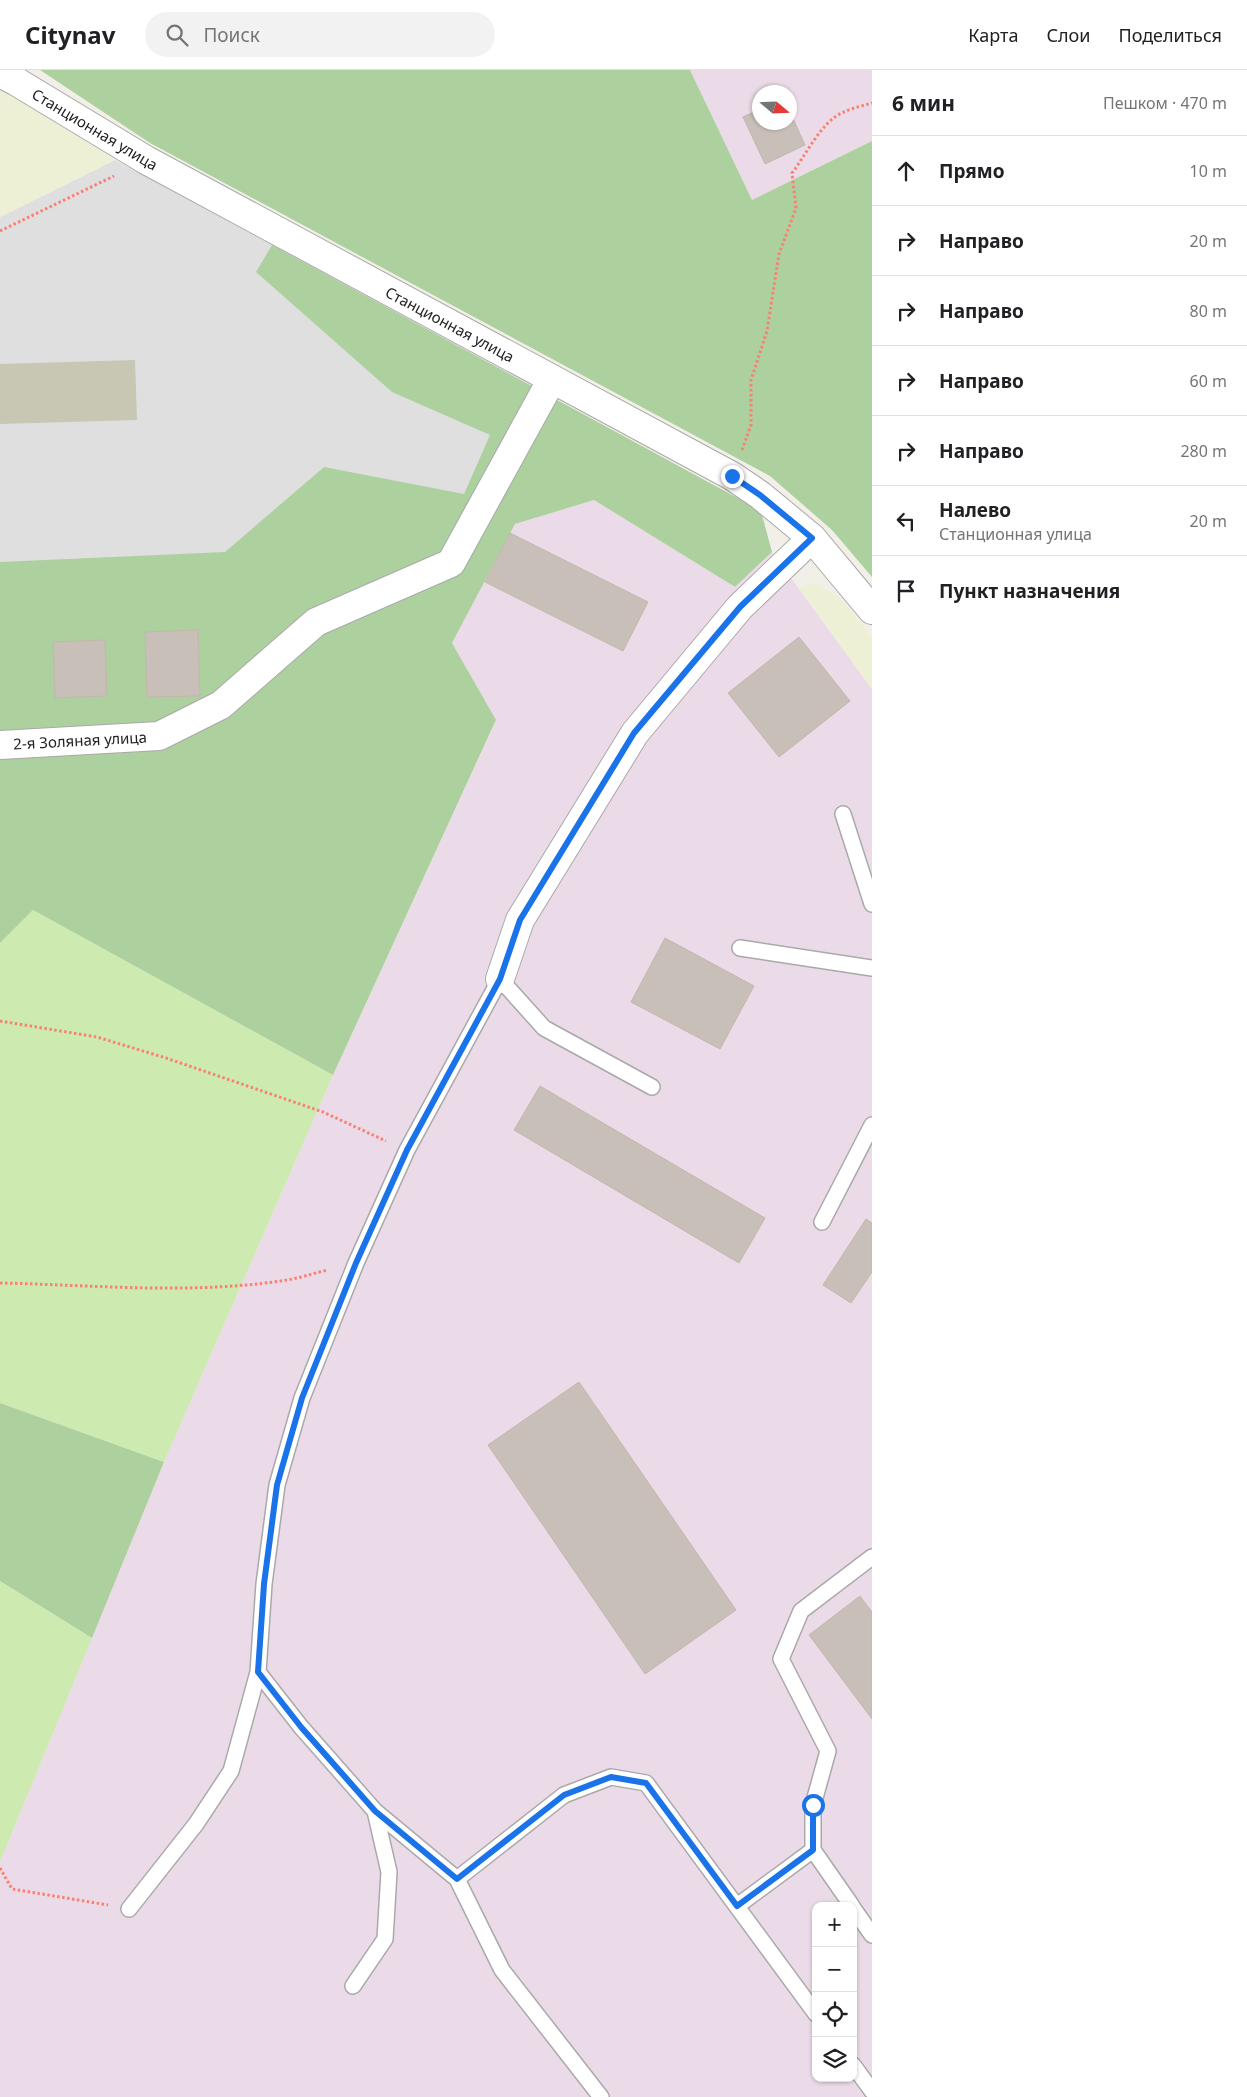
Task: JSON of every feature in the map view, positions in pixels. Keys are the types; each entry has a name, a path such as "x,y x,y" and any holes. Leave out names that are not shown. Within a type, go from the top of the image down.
{"street":[{"name":"Станционная улица","path":"10,75 146,160 732,476 760,495 812,538 872,610"},
{"name":"2-я Золяная улица","path":"0,745 160,736 221,705 316,622 451,563 552,379"},
{"path":"500,979 520,920 634,733 740,607 812,538"}],"lane":[{"path":"843,814 872,904"},
{"path":"740,948 872,968"},
{"path":"129,1909 196,1824 232,1771 258,1672 264,1584 277,1485 302,1398 356,1263 407,1150 500,979 544,1028 652,1087"},
{"path":"822,1222 872,1125"},
{"path":"849,1902 813,1850 813,1805 828,1751 781,1659 800,1611 872,1557"},
{"path":"258,1672 301,1727 375,1811 457,1879 502,1970 601,2097"},
{"path":"457,1879 564,1795 611,1777 646,1783 812,2009"},
{"path":"353,1986 385,1939 389,1872 375,1811"},
{"path":"737,1906 813,1850"},
{"path":"857,1914 872,1935"},
{"path":"857,2070 872,2091"}],"path":[{"path":"732,476 751,425 751,380 766,331 779,254 796,208 792,173 808,152 819,132 840,113 872,103"},
{"path":"0,231 146,160"},
{"path":"0,1021 97,1037 166,1058 323,1112 407,1150"},
{"path":"0,1283 155,1289 234,1286 288,1280 356,1263"},
{"path":"0,1868 12,1889 129,1909"}],"shaded area":[{"path":"690,70 872,70 872,141 752,200"},
{"path":"0,89 11,95 115,160 0,217"},
{"path":"115,160 557,399 489,565 0,764 0,217"},
{"path":"135,360 137,420 0,424 0,364"},
{"path":"594,500 735,587 772,552 872,689 872,2097 0,2097 0,1862 164,1462 333,1075 496,721 452,643 515,524"},
{"path":"814,583 841,599 872,637 872,689 799,588"}],"green space":[{"path":"40,70 690,70 752,200 872,141 872,577 832,530 770,476 150,143"},
{"path":"272,245 745,502 762,515 772,552 735,587 594,500 515,524 452,643 496,720 333,1075 33,910 0,943 0,562 225,552 324,467 464,494 490,435 392,392 256,272"},
{"path":"33,910 333,1075 164,1462 0,1403 0,943"},
{"path":"0,1403 164,1462 92,1638 0,1581"},
{"path":"0,1581 92,1638 0,1862"}],"building":[{"path":"752,113 752,130 797,130 797,127 805,145 765,164 743,117"},
{"path":"510,533 648,602 623,651 485,582"},
{"path":"198,630 200,696 147,697 145,632"},
{"path":"799,637 850,701 779,757 728,693"},
{"path":"105,640 107,696 55,698 53,642"},
{"path":"665,938 754,986 720,1049 631,1002"},
{"path":"540,1086 765,1218 739,1263 514,1130"},
{"path":"866,1219 872,1223 872,1272 851,1303 823,1285"},
{"path":"579,1382 736,1610 645,1674 488,1445"},
{"path":"860,1596 872,1612 872,1719 809,1635"}],"route":[{"path":"732,476 760,495 812,538 740,607 634,733 520,920 500,979 407,1150 356,1263 302,1398 277,1485 264,1584 258,1672 301,1727 375,1811 457,1879 564,1795 611,1777 646,1783 737,1906 813,1850 813,1805"}]}
